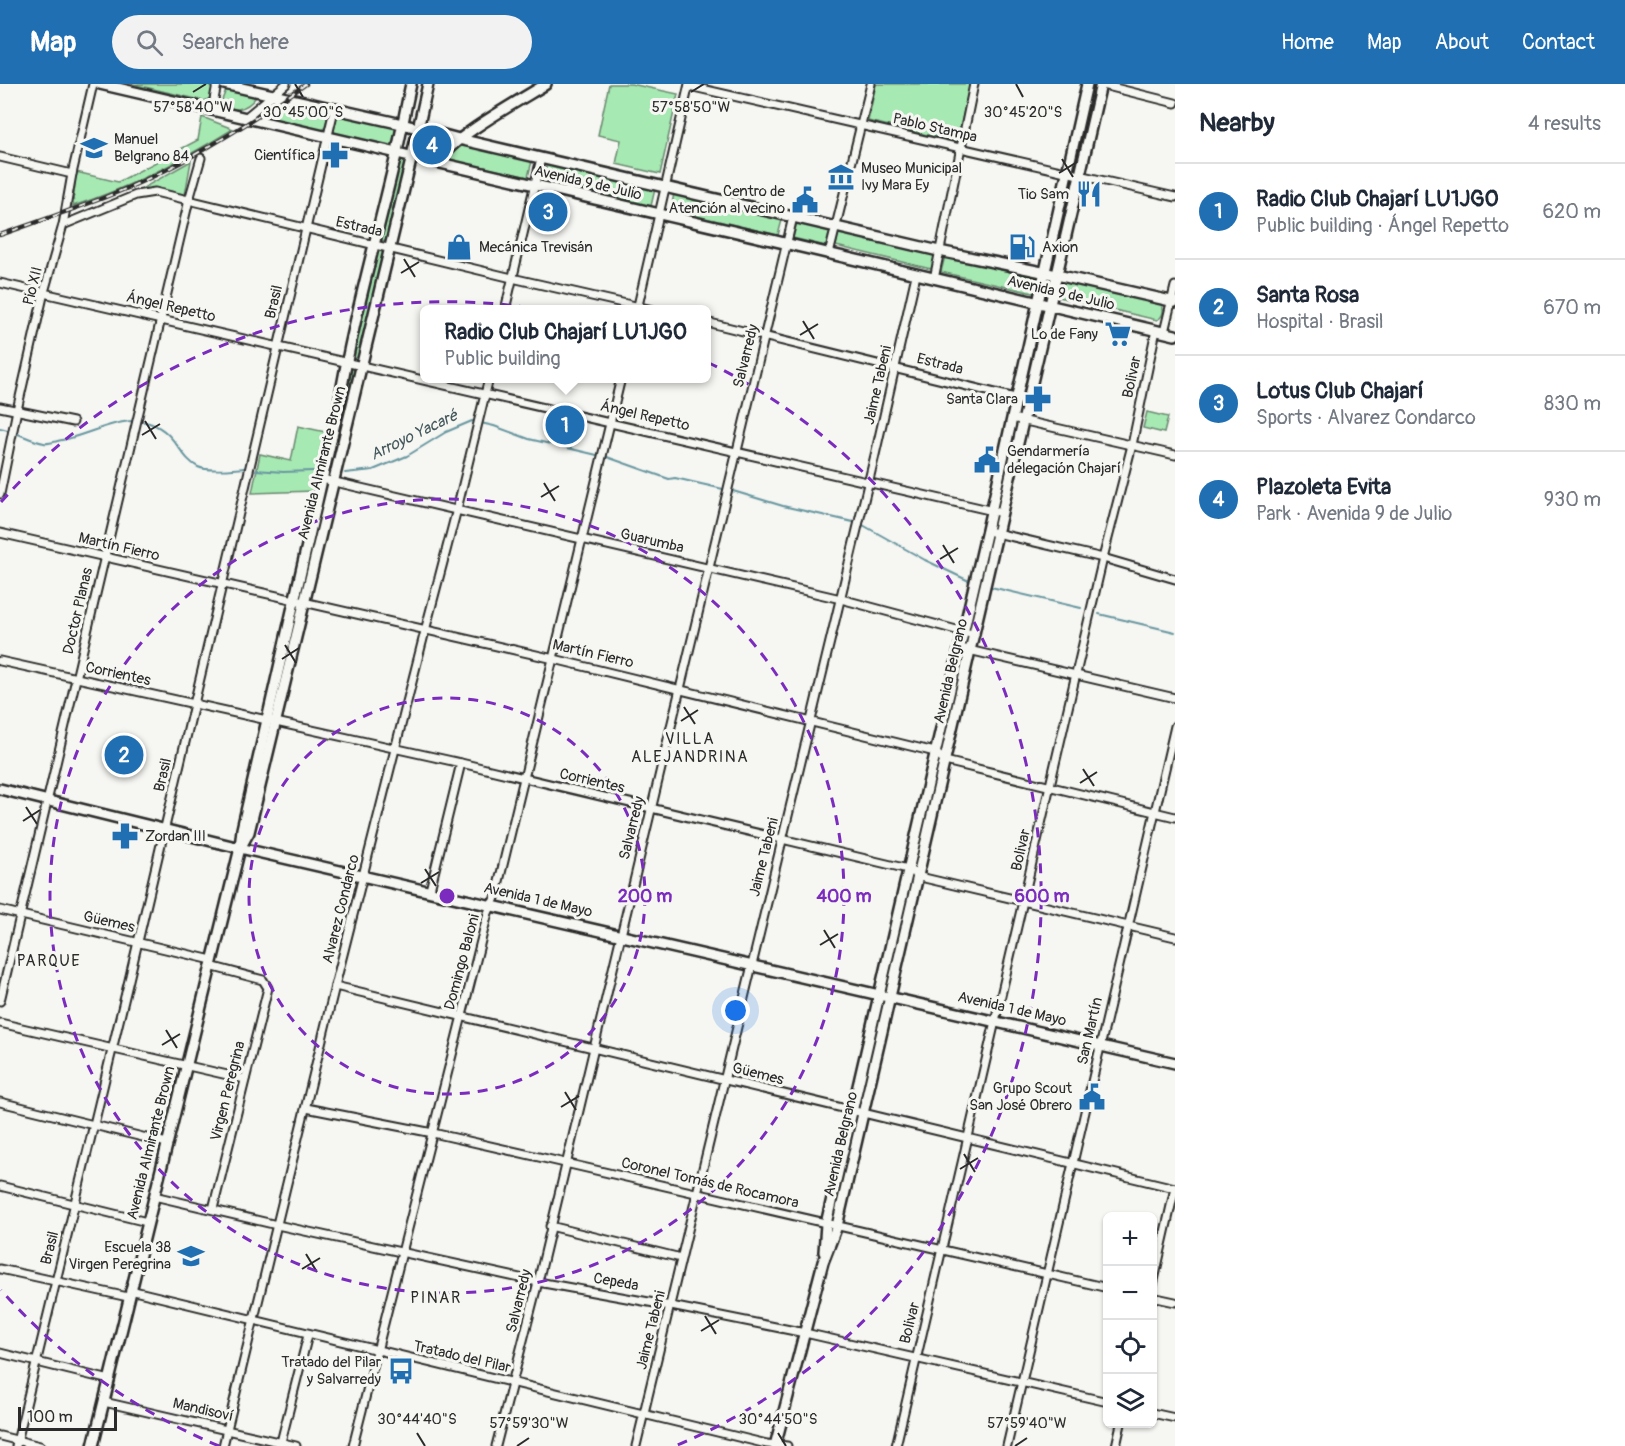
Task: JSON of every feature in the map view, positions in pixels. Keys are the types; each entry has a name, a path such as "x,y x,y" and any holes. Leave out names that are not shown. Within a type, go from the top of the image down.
{"main road":[{"name":"Avenida 9 de Julio","path":"100,84 1175,334"},
{"name":"Avenida 9 de Julio","path":"224,84 334,110 402,123 459,139 939,251 1045,272 1173,302"},
{"name":"Avenida Almirante Brown","path":"299,602 322,479 338,410 345,363 397,152 411,84"},
{"name":"Avenida Almirante Brown","path":"93,1446 240,848 249,832 271,721 299,602 362,367 428,84"},
{"path":"437,162 444,151 459,139 546,84"},
{"name":"Avenida Belgrano","path":"775,1445 823,1262 837,1226 999,533 1028,400 1044,304 1045,272 1087,84"},
{"name":"Avenida Belgrano","path":"823,1262 826,1224 1012,418 1044,304 1057,275 1100,84"},
{"name":"Avenida 1 de Mayo","path":"0,789 240,848 1175,1063"}],"street":[{"name":"Pio XII","path":"0,494 17,410 63,225 72,174 93,84"},
{"path":"212,110 217,84"},
{"path":"245,118 286,84"},
{"path":"829,254 871,84"},
{"path":"934,279 974,84"},
{"path":"1100,84 1175,103"},
{"path":"639,305 689,85"},
{"name":"Pablo Stampa","path":"689,85 1175,197"},
{"name":"Brasil","path":"17,1443 334,110"},
{"path":"0,158 72,174"},
{"name":"Doctor Planas","path":"0,1001 135,426 201,158"},
{"path":"506,305 541,158"},
{"name":"Estrada","path":"63,225 145,192 154,192 625,305"},
{"name":"Salvarredy","path":"496,1446 538,1282 793,217"},
{"name":"Jaime Tabeni","path":"636,1446 869,482 916,275"},
{"name":"Ángel Repetto","path":"0,283 420,379"},
{"name":"Bolivar","path":"896,1446 1103,558 1160,331 1173,302 1175,286"},
{"name":"Estrada","path":"711,323 1028,400"},
{"name":"Ángel Repetto","path":"438,383 1002,513"},
{"name":"Alvarez Condarco","path":"223,1446 335,986 458,509 488,383"},
{"name":"Domingo Baloni","path":"353,1446 524,779 620,383"},
{"path":"0,406 73,422"},
{"path":"1012,418 1175,455"},
{"name":"Guarumba","path":"322,479 841,599 975,635"},
{"path":"987,530 1103,558 1175,579"},
{"name":"Martín Fierro","path":"0,533 425,631 554,658 935,752 945,761 1175,817"},
{"path":"960,648 1175,698"},
{"name":"Corrientes","path":"0,661 461,763 908,869 920,877 1175,937"},
{"name":"San Martín","path":"1007,1446 1175,726"},
{"path":"430,890 461,763"},
{"name":"Güemes","path":"0,910 137,942 263,980"},
{"name":"Virgen Peregrina","path":"213,1209 268,988 263,980"},
{"name":"Güemes","path":"335,986 1175,1188"},
{"path":"0,1023 245,1079"},
{"path":"0,1102 167,1143"},
{"name":"Coronel Tomás de Rocamora","path":"306,1108 433,1133 1103,1287"},
{"path":"0,1186 147,1222"},
{"path":"1157,1267 1175,1188"},
{"name":"Cepeda","path":"154,1196 538,1282 805,1333 1103,1401"},
{"path":"550,1226 681,1258"},
{"name":"Tratado del Pilar","path":"0,1269 253,1321 767,1444 788,1446"},
{"path":"1157,1298 1175,1302"},
{"path":"281,1442 308,1335"},
{"path":"0,1353 110,1380"},
{"name":"Mandisoví","path":"104,1402 296,1446"},
{"path":"1157,1414 1175,1418"},
{"path":"1116,1446 1120,1428"},
{"path":"0,1436 17,1443 40,1446"}],"green space":[{"path":"132,84 205,84 213,89 210,98 205,101"},
{"path":"609,84 631,84 678,94 660,174 616,164 621,140 598,135"},
{"path":"876,84 970,84 957,142 868,121"},
{"path":"1090,87 1096,88 1077,169 1071,167"},
{"path":"226,90 256,97 248,105 234,109 222,100"},
{"path":"283,102 329,113 323,132 262,116"},
{"path":"337,115 396,126 392,146 333,135"},
{"path":"202,117 233,129 156,172 115,191 73,206 76,172 118,182 198,140"},
{"path":"426,135 443,139 445,147 432,154 419,151 421,137"},
{"path":"462,144 532,161 528,177 450,160 448,155 450,151"},
{"path":"191,161 185,195 143,188"},
{"path":"401,161 406,162 388,242 378,239"},
{"path":"547,163 655,189 651,206 543,179"},
{"path":"1070,178 1076,180 1054,268 1048,266"},
{"path":"674,193 782,220 778,235 671,210"},
{"path":"797,222 830,230 826,246 793,238"},
{"path":"839,231 935,254 931,269 836,246"},
{"path":"377,250 386,252 360,359 351,357"},
{"path":"945,256 1040,279 1037,294 941,272"},
{"path":"1064,280 1161,304 1163,313 1157,320 1059,297 1056,294 1059,283"},
{"path":"350,368 357,369 332,471 328,470"},
{"path":"1147,412 1168,417 1164,433 1143,428"},
{"path":"298,426 330,433 314,491 252,493 260,454 291,461"}],"waterway":[{"name":"Arroyo Yacaré","path":"0,428 50,443 119,423 141,421 152,424 167,433 187,458 202,469 244,468"},
{"name":"Arroyo Yacaré","path":"345,473 373,470 407,456 446,432 472,421 494,426 529,439 597,455"},
{"name":"Arroyo Yacaré","path":"607,457 669,479 675,478 723,489"},
{"name":"Arroyo Yacaré","path":"256,470 313,471"},
{"name":"Arroyo Yacaré","path":"733,491 783,506 853,522"},
{"name":"Arroyo Yacaré","path":"861,524 925,560 969,581"},
{"name":"Arroyo Yacaré","path":"991,587 1081,608"},
{"name":"Arroyo Yacaré","path":"1099,614 1175,632"}],"railway":[{"path":"0,235 103,198 157,175 233,132 306,84"}],"place":[{"name":"Plazoleta Evita","path":"432,145"},
{"name":"Manuel Belgrano 84","path":"94,148"},
{"name":"Científica","path":"335,155"},
{"name":"Museo Municipal Ivy Mara Ey","path":"841,177"},
{"name":"Tio Sam","path":"1089,194"},
{"name":"Centro de Atención al vecino","path":"805,200"},
{"name":"Lotus Club Chajarí","path":"548,212"},
{"name":"Mecánica Trevisán","path":"459,247"},
{"name":"Axion","path":"1022,247"},
{"name":"Lo de Fany","path":"1118,334"},
{"name":"Santa Clara","path":"1038,399"},
{"name":"Radio Club Chajarí LU1JGO","path":"565,425"},
{"name":"Gendarmería delegación Chajarí","path":"987,460"},
{"name":"Santa Rosa","path":"124,755"},
{"name":"Zordan III","path":"125,836"},
{"name":"Grupo Scout San José Obrero","path":"1092,1097"},
{"name":"Escuela 38 Virgen Peregrina","path":"191,1256"},
{"name":"Tratado del Pilar y Salvarredy","path":"401,1371"}],"district":[{"name":"VILLA ALEJANDRINA","path":"690,748"},
{"name":"PARQUE","path":"49,961"},
{"name":"PINAR","path":"436,1298"}]}
